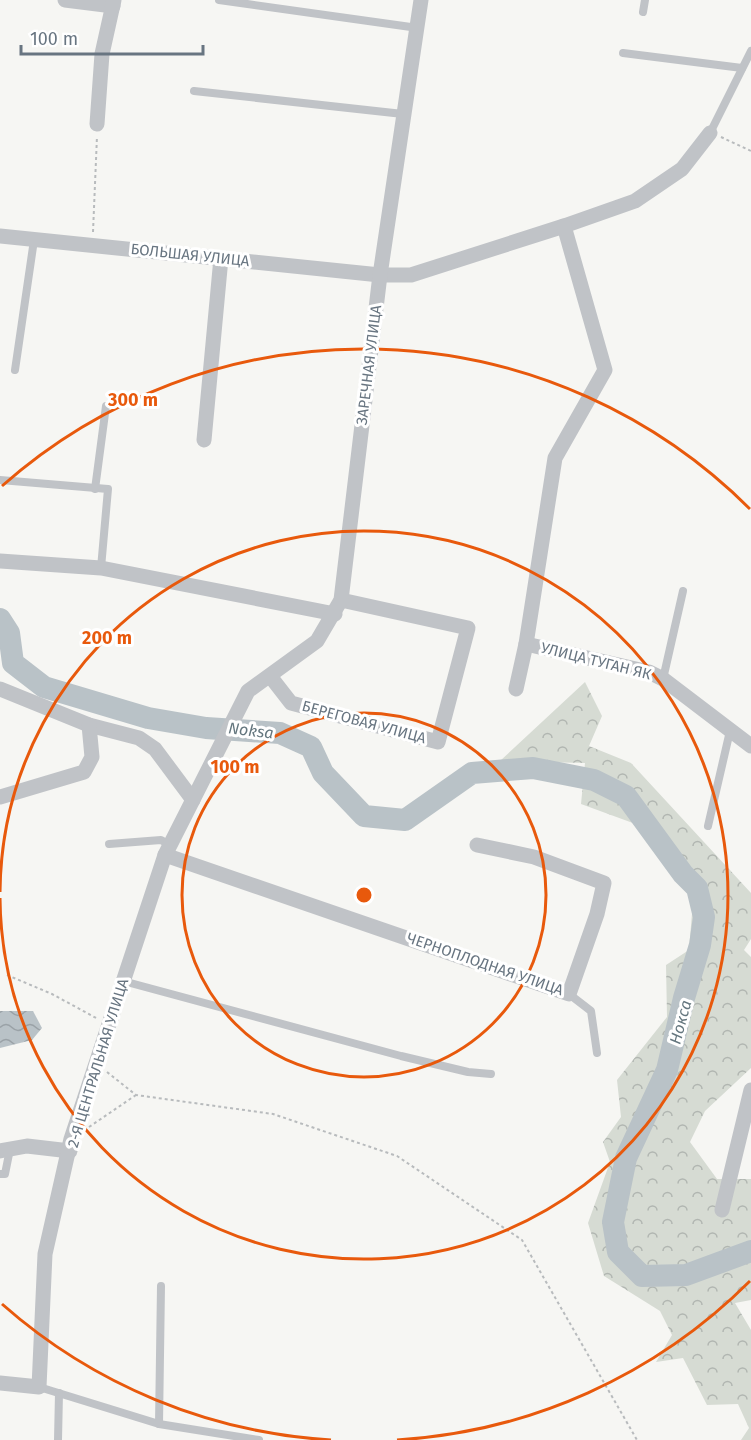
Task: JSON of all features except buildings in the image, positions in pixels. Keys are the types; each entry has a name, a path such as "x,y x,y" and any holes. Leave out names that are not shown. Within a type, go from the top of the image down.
{"street":[{"path":"65,0 114,3 102,54 97,124"},
{"name":"ЗАРЕЧНАЯ УЛИЦА","path":"248,691 317,641 338,607 380,274 421,0"},
{"name":"БОЛЬШАЯ УЛИЦА","path":"0,236 380,274 411,275 634,201 682,169 710,133"},
{"path":"516,689 526,644 555,458 605,370 564,226"},
{"path":"204,440 221,258"},
{"name":"БЕРЕГОВАЯ УЛИЦА","path":"0,561 101,567 468,628 438,742 291,703 270,676"},
{"name":"УЛИЦА ТУГАН ЯК","path":"526,644 649,672 663,679 751,746"},
{"path":"0,689 89,725 139,738 155,749 193,800"},
{"name":"2-Я ЦЕНТРАЛЬНАЯ УЛИЦА","path":"39,1387 45,1254 71,1145 95,1063 168,850 248,691"},
{"path":"0,797 84,772 92,757 89,725"},
{"name":"ЧЕРНОПЛОДНАЯ УЛИЦА","path":"168,850 569,994 597,914 604,884 534,857 477,845"},
{"path":"722,1210 751,1090"},
{"path":"5,1150 27,1146 71,1145"},
{"path":"0,1383 39,1387"}],"lane":[{"path":"219,0 418,28"},
{"path":"643,12 645,0"},
{"path":"710,133 751,51"},
{"path":"623,53 742,68"},
{"path":"194,91 403,114"},
{"path":"15,370 34,240"},
{"path":"95,489 106,406"},
{"path":"0,480 108,489 101,567"},
{"path":"663,679 683,591"},
{"path":"708,826 730,731"},
{"path":"109,844 161,840 168,850"},
{"path":"123,981 401,1056 468,1072 491,1074"},
{"path":"569,994 591,1011 597,1053"},
{"path":"0,1174 5,1174 5,1150"},
{"path":"159,1424 160,1286"},
{"path":"39,1387 159,1424 259,1440"},
{"path":"58,1440 59,1393"}],"path":[{"path":"93,246 97,124"},
{"path":"710,133 751,151"},
{"path":"7,975 52,994 108,1025"},
{"path":"95,1063 136,1095 273,1114 396,1156 522,1240 637,1440"},
{"path":"71,1145 136,1095"}],"green space":[{"path":"585,682 602,716 589,746 631,763 751,893 751,939 744,950 751,957 751,1068 705,1111 690,1142 717,1179 751,1179 751,1300 735,1303 751,1330 751,1440 741,1440 749,1428 738,1404 707,1405 683,1358 656,1362 672,1335 660,1311 604,1276 588,1223 610,1162 603,1142 621,1117 617,1080 667,1017 666,965 689,950 693,901 641,826 581,804 585,763 500,761"}],"water":[{"path":"0,1011 33,1011 42,1028 32,1040 0,1048"}],"waterway":[{"name":"Нокса","path":"0,619 9,633 13,663 44,687 148,718 206,728 280,733 311,747 323,773 364,816 405,820 472,773 533,768 594,780 626,796 683,874 697,888 704,917 700,945 684,998 667,1070 626,1158 613,1222 618,1252 642,1276 686,1275 751,1251"}],"water label":[{"name":"Noksa","path":"251,730"}]}
